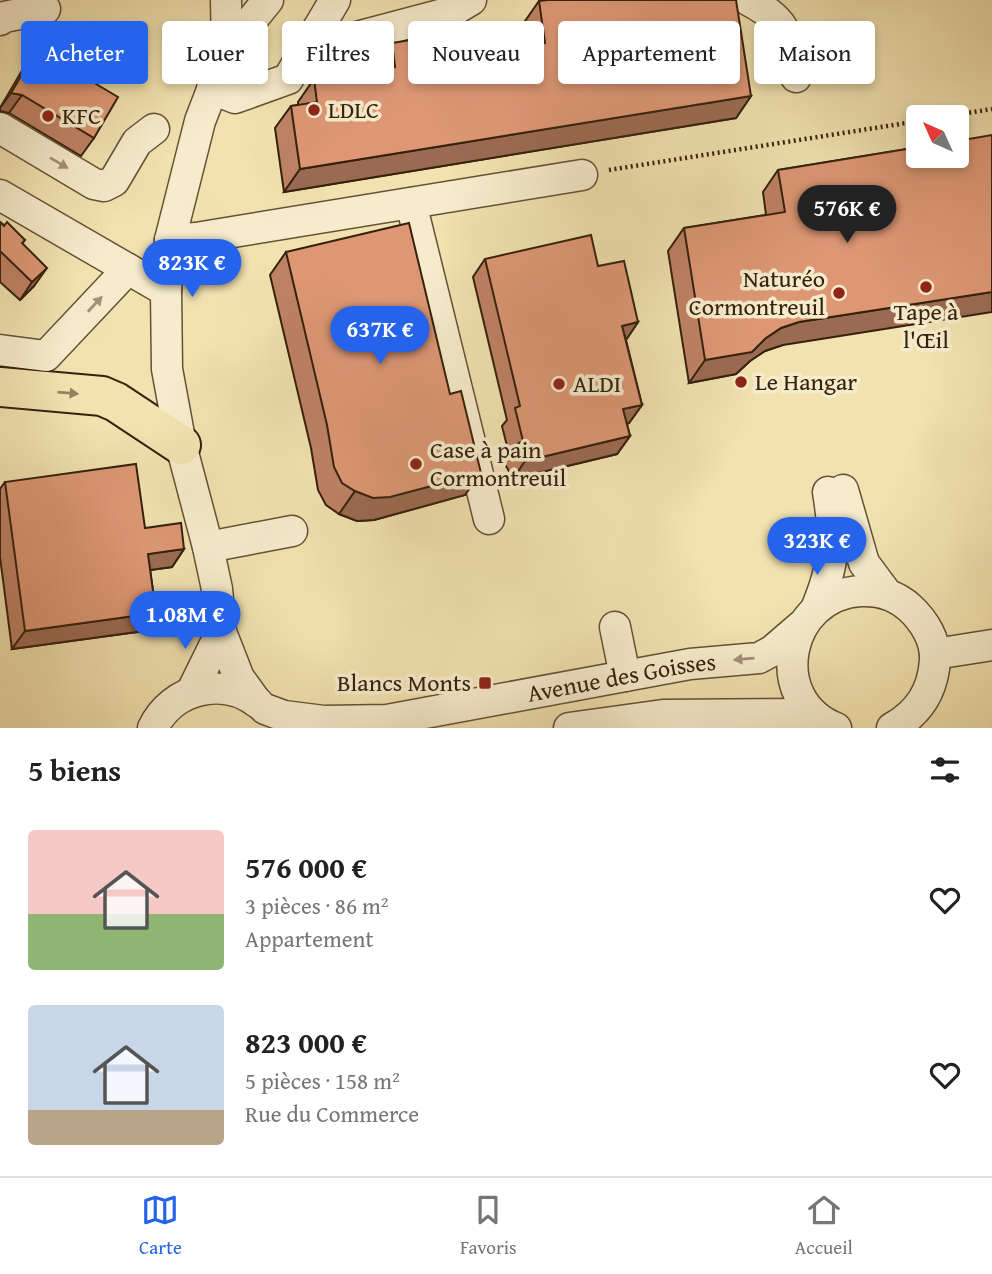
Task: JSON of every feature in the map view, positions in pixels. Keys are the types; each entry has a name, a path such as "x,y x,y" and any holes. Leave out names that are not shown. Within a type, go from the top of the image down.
{"main road":[{"path":"0,387 102,396 116,402 180,445"}],"street":[{"path":"226,0 226,21"},
{"path":"251,21 268,0"},
{"path":"322,21 335,0"},
{"path":"394,27 451,12 471,0"},
{"path":"748,0 777,21"},
{"path":"0,20 45,9"},
{"path":"212,89 235,98 282,81"},
{"path":"214,84 194,142 170,240 166,291 167,369 180,445 217,589 221,632 239,678 266,712"},
{"path":"0,128 94,184 104,186 114,181 137,142 154,129"},
{"path":"170,240 196,238 582,174"},
{"path":"0,195 166,291"},
{"path":"411,203 489,519"},
{"path":"0,350 46,356 128,269"},
{"path":"824,721 799,694 792,671 793,648 832,562 835,491 864,563 887,594 905,603 919,617 930,634 935,654 934,677 925,700 909,718 892,728"},
{"path":"208,547 292,531"},
{"name":"Avenue des Goisses","path":"192,691 214,688 235,690 266,712 284,716 324,721 387,720 690,664 759,658 831,598 849,592 887,594"},
{"path":"615,627 625,676"},
{"path":"153,728 158,718 173,702 192,691 221,632"},
{"path":"935,654 992,645"},
{"name":"Avenue des Goisses","path":"569,728 663,715 824,721"}],"path":[{"path":"970,113 992,109"},
{"path":"582,174 906,123"}],"building":[{"path":"736,0 739,21 558,21 558,84 740,84 740,26 751,96 300,169 291,106 317,102 315,84 394,84 394,43 408,40 408,84 544,84 544,21 539,1"},
{"path":"21,76 21,84 96,84 118,97 94,138 22,95 11,93"},
{"path":"992,135 992,292 799,322 781,328 752,352 705,360 684,228 785,212 778,170 906,149 906,168 970,168 970,139"},
{"path":"0,222 4,226 7,222 25,240 22,243 47,268 32,282 0,251"},
{"path":"409,223 450,394 461,391 481,473 390,497 373,498 342,483 334,467 327,425 286,252"},
{"name":"ALDI","path":"591,235 598,266 624,261 638,322 622,326 642,405 623,409 630,436 525,461 517,444 523,441 515,408 520,406 485,259"},
{"path":"136,464 145,528 181,523 184,549 148,554 156,613 25,631 5,482"}],"place":[{"name":"LDLC","path":"314,110"},
{"name":"KFC","path":"48,116"},
{"name":"Tape à l'Œil","path":"926,287"},
{"name":"Naturéo Cormontreuil","path":"839,293"},
{"name":"Le Hangar","path":"741,382"},
{"name":"ALDI","path":"559,384"},
{"name":"Case à pain Cormontreuil","path":"416,464"},
{"name":"Blancs Monts","path":"485,683"}]}
